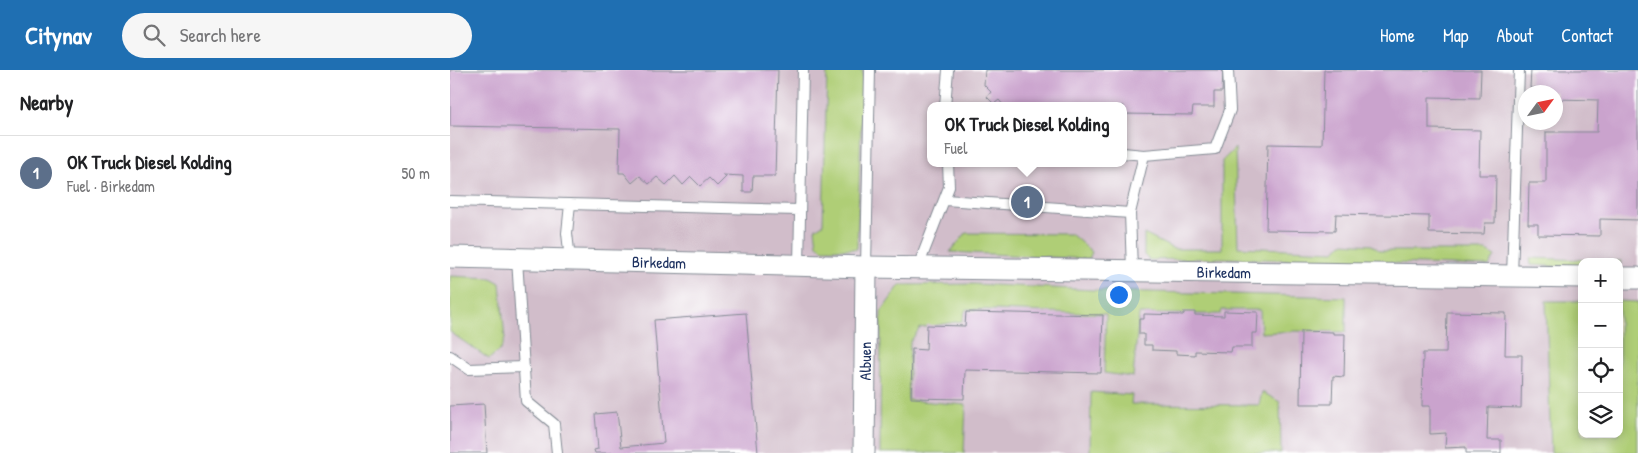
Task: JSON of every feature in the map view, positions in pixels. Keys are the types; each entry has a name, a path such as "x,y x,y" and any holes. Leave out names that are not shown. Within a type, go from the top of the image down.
{"street":[{"name":"Birkedam","path":"450,257 866,267 1578,277"},
{"name":"Albuen","path":"864,453 866,267"},
{"path":"1623,278 1638,278"}],"lane":[{"path":"798,265 803,70"},
{"path":"866,267 870,70"},
{"path":"945,102 948,70"},
{"path":"1127,153 1144,155 1215,149 1230,110 1228,70"},
{"path":"1512,276 1519,70"},
{"path":"1132,270 1130,213 1144,155"},
{"path":"918,267 949,187 948,167"},
{"path":"944,200 1130,213"},
{"path":"450,201 799,210"},
{"path":"570,204 567,233 570,260"},
{"path":"517,259 526,401 554,424 557,453"},
{"path":"450,356 469,369 524,367"}],"shaded area":[{"path":"450,70 1638,70 1638,453 450,453"}],"green space":[{"path":"827,70 863,70 857,249 823,249 817,245 815,229 823,224"},
{"path":"1235,148 1238,247 1335,251 1342,243 1372,245 1380,251 1486,251 1495,256 1489,266 1222,258 1149,260 1144,255 1144,234 1174,249 1222,249 1222,161"},
{"path":"966,233 1071,234 1092,252 1089,259 950,252"},
{"path":"1530,258 1578,260 1578,268 1531,265"},
{"path":"450,276 491,278 500,283 505,339 501,349 489,359 450,332"},
{"path":"974,284 1113,291 1346,297 1346,332 1295,331 1261,333 1260,310 1222,310 1221,314 1139,314 1133,377 1104,373 1106,314 966,309 962,321 920,328 910,342 908,400 966,405 964,453 880,453 881,312 900,285"},
{"path":"1546,301 1578,301 1578,438 1623,438 1623,301 1638,302 1638,453 1551,453"},
{"path":"1091,392 1132,395 1131,404 1259,405 1262,392 1280,402 1281,453 1090,453"}],"building":[{"path":"450,70 778,70 775,176 753,176 752,192 743,192 743,176 723,175 726,177 717,186 709,178 700,186 691,177 683,185 675,176 666,185 657,177 649,184 640,176 632,183 624,173 619,173 620,129 450,126"},
{"path":"985,70 1223,70 1222,92 1214,92 1214,107 1193,107 1192,115 1127,114 1127,102 1001,102 999,100 992,102 987,97 991,92 984,85"},
{"path":"1324,70 1481,70 1480,98 1429,97 1429,129 1480,130 1479,175 1496,175 1495,223 1485,223 1484,234 1429,233 1429,216 1336,214 1335,231 1266,230 1268,144 1322,145"},
{"path":"1531,70 1638,70 1638,220 1600,219 1600,236 1538,235 1538,224 1528,224 1529,183 1546,183 1546,132 1597,132 1598,100 1563,99 1563,85 1530,85"},
{"path":"1224,311 1258,312 1257,333 1252,333 1252,347 1232,347 1231,352 1195,351 1195,355 1176,354 1176,351 1152,350 1152,345 1144,345 1144,334 1139,334 1139,319 1144,319 1144,314 1184,315 1184,312 1195,312 1195,315 1224,316"},
{"path":"966,312 1103,315 1101,373 965,370 964,399 911,398 912,349 926,350 927,325 965,326"},
{"path":"1447,312 1506,313 1505,355 1522,355 1521,408 1488,407 1487,440 1501,440 1501,453 1466,453 1466,447 1445,448 1446,433 1430,434 1430,406 1422,406 1423,353 1446,353"},
{"path":"746,313 758,453 595,453 594,450 598,449 595,414 617,412 621,447 664,443 654,320"},
{"path":"1301,331 1345,334 1344,377 1333,376 1332,404 1300,404"},
{"path":"484,404 487,453 450,453 450,406"}],"place":[{"name":"OK Truck Diesel Kolding","path":"1027,202"}]}
